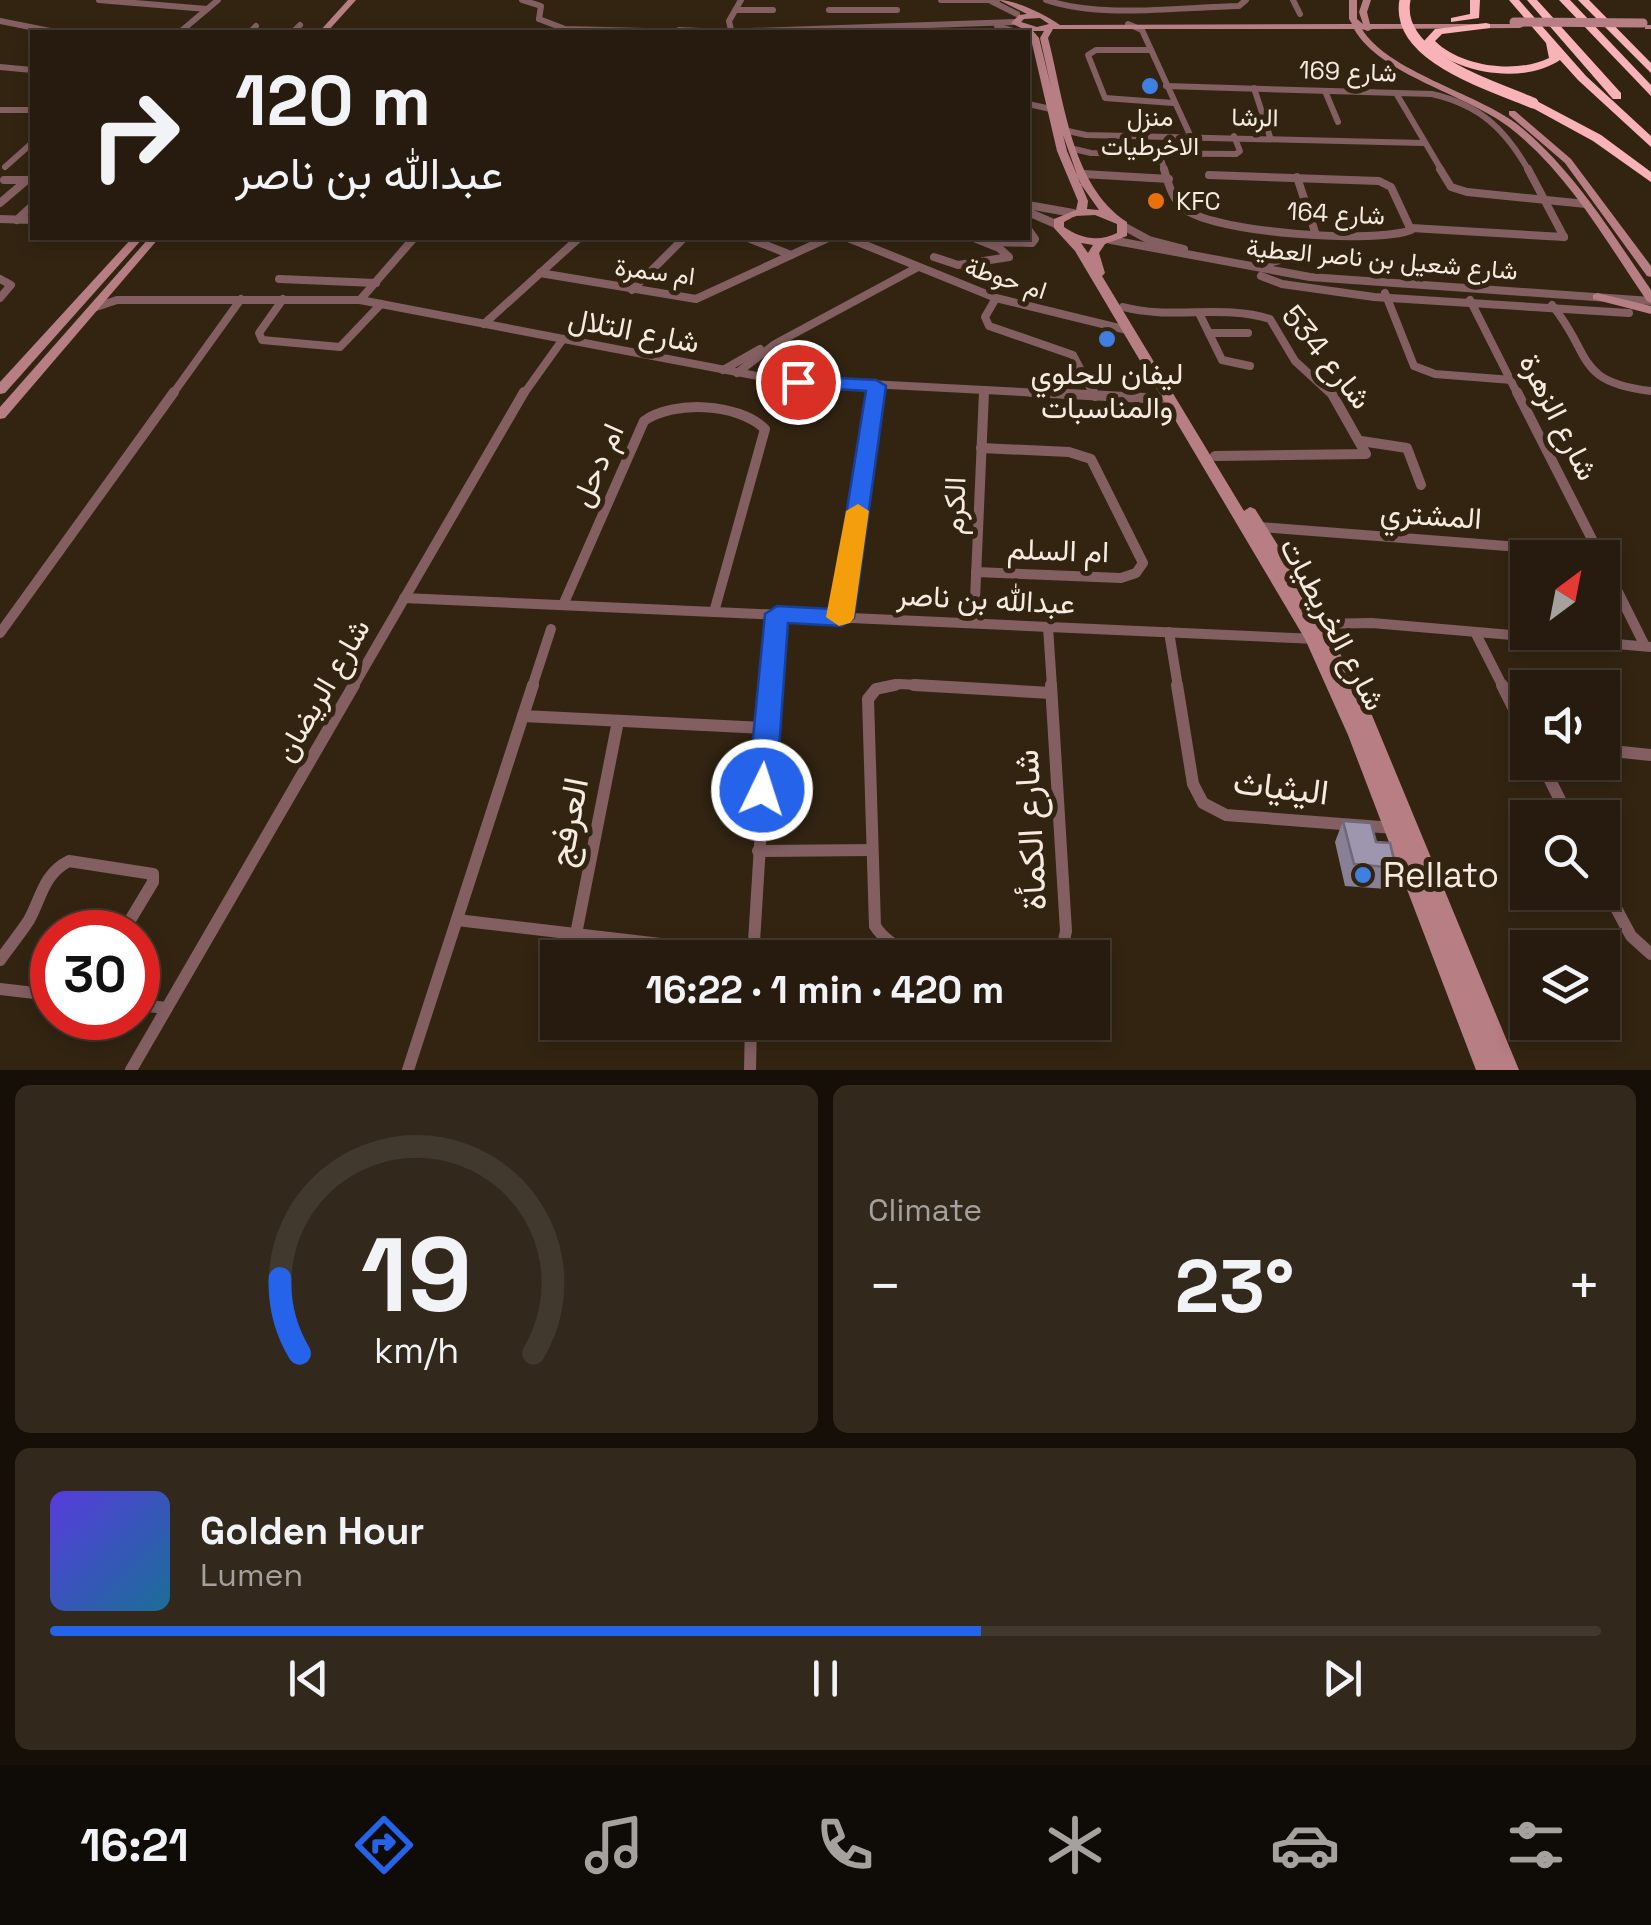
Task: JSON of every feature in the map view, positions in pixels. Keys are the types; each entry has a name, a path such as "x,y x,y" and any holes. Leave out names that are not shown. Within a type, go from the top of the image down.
{"highway":[{"path":"1404,0 1399,11 1402,26 1422,47 1597,138 1651,178"},
{"path":"1439,21 1476,16 1475,0"},
{"path":"1514,0 1551,44 1651,140"},
{"path":"1532,0 1651,140"},
{"path":"1564,0 1651,92"},
{"path":"1585,1 1651,70"},
{"path":"1486,26 1448,29 1433,34 1429,41 1434,49 1454,59 1507,69 1548,65 1554,59 1551,44"},
{"path":"1628,45 1651,60"}],"street":[{"path":"99,0 207,10"},
{"path":"182,30 218,0"},
{"path":"325,30 352,0"},
{"path":"336,30 363,0"},
{"path":"527,0 543,7 539,19 556,27 640,30"},
{"path":"725,30 741,0"},
{"path":"831,27 834,0"},
{"path":"898,0 899,26"},
{"path":"942,0 998,0 1052,25 1300,20 1398,25 1517,24"},
{"path":"998,0 1019,24"},
{"path":"1046,0 1061,6 1239,6 1246,0"},
{"path":"1293,0 1300,20"},
{"path":"1359,22 1366,2 1381,16 1417,21"},
{"path":"793,30 899,26 954,29 1019,24 1144,27 1300,20 1340,14 1352,3 1362,39"},
{"path":"736,10 773,10"},
{"path":"830,10 897,10"},
{"path":"1019,24 1038,16"},
{"path":"1300,20 1342,29 1362,39 1388,58 1502,118 1540,148 1586,204 1650,297"},
{"path":"1359,22 1648,25"},
{"path":"1359,22 1411,63 1511,112 1545,137 1576,170 1651,274"},
{"path":"0,24 44,30"},
{"path":"295,30 300,25"},
{"path":"1030,209 1063,230 1107,241 1123,234 1125,227 1097,204 1072,144 1047,68 1044,36 1052,25"},
{"path":"1377,40 1380,30 1398,25"},
{"path":"252,30 256,26"},
{"path":"1144,27 1190,136"},
{"path":"1032,42 1047,68"},
{"path":"1151,50 1096,50 1088,55 1105,98 1174,103"},
{"path":"0,68 30,70"},
{"name":"شارع 169","path":"1166,86 1452,98 1491,121 1513,143 1534,176 1539,196"},
{"path":"1052,88 1050,104 1064,158 1083,201 1077,212 1062,217 1063,230"},
{"path":"1254,88 1270,137"},
{"path":"1325,91 1338,122"},
{"path":"1396,93 1446,183 1455,189 1552,197 1586,204"},
{"path":"1030,104 1050,104"},
{"path":"0,110 30,110"},
{"name":"الرشا","path":"1072,144 1086,135 1423,142"},
{"path":"1072,144 1091,153 1238,154 1234,136"},
{"path":"30,145 3,173 30,180"},
{"name":"شارع 164","path":"1160,154 1182,207 1197,216 1263,229 1315,232 1396,236 1411,228 1386,184 1209,175"},
{"path":"1297,177 1315,232"},
{"path":"1085,178 1168,178"},
{"path":"0,204 30,180"},
{"path":"1552,197 1566,195 1573,187"},
{"path":"1411,228 1564,238 1539,196"},
{"path":"17,220 30,208"},
{"path":"1030,208 1111,216"},
{"path":"0,220 30,220"},
{"name":"شارع شعيل بن ناصر العطية","path":"1125,227 1173,247 1265,264 1362,276 1650,297"},
{"name":"شارع الخريطيات","path":"1063,230 1128,317 1168,397 1315,632"},
{"path":"984,242 1032,243 1035,239 1030,232"},
{"path":"1167,238 1173,247"},
{"path":"0,390 136,240"},
{"path":"0,415 91,308 111,296 153,240"},
{"path":"360,300 412,240"},
{"path":"484,324 577,240"},
{"path":"632,290 682,240"},
{"path":"753,240 790,256"},
{"name":"ام سمرة","path":"540,273 678,299 702,298 824,240"},
{"name":"ام حوطة","path":"853,240 996,298 1099,324 1128,317"},
{"path":"934,257 958,265 1008,258 1003,250 979,240"},
{"name":"شارع شعيل بن ناصر العطية","path":"1107,241 1238,267 1336,280 1572,296 1650,297"},
{"name":"شارع الخريطيات","path":"1107,241 1094,250 1095,263 1259,526 1315,632 1508,1070"},
{"path":"1265,264 1288,258"},
{"path":"1238,267 1286,287 1630,313"},
{"path":"722,370 918,268"},
{"path":"1261,276 1372,287 1390,294 1457,293 1474,299 1541,300 1557,306 1596,379 1613,388 1651,391"},
{"path":"279,278 376,283"},
{"path":"0,280 11,286 0,298"},
{"path":"1390,294 1414,366 1434,374 1512,380"},
{"name":"شارع التلال","path":"111,296 360,300 737,373 876,386 1168,397"},
{"path":"1557,306 1572,296"},
{"path":"1597,297 1651,310"},
{"path":"0,633 240,298"},
{"path":"996,298 985,320 998,332 1073,355 1095,396"},
{"path":"283,299 259,333 262,340 340,347 381,304"},
{"name":"شارع الزهرة","path":"1474,299 1593,540"},
{"path":"1200,313 1224,361 1250,366"},
{"name":"شارع 534","path":"1128,317 1252,313 1273,321 1295,361 1330,392 1366,454 1215,456"},
{"path":"1099,324 1128,317"},
{"path":"1209,333 1248,333"},
{"name":"شارع الريضان","path":"131,1070 534,375 563,339"},
{"path":"737,373 775,344"},
{"path":"842,618 876,386"},
{"name":"الكرم","path":"974,624 984,390"},
{"name":"ام دحل","path":"563,605 644,421 658,410 676,408 746,414 765,426 714,612"},
{"path":"1361,442 1407,448 1421,485"},
{"name":"ام السلم","path":"976,572 1121,578 1136,573 1143,563 1091,459 1069,452 981,448"},
{"name":"المشتري","path":"1259,526 1510,548"},
{"name":"شارع الزهرة","path":"1620,593 1648,647"},
{"name":"عبدالله بن ناصر","path":"404,598 1169,632 1315,632 1358,622 1648,647"},
{"path":"755,940 766,728 777,614"},
{"name":"شارع الكمأة","path":"1048,627 1065,940"},
{"path":"408,1070 552,629"},
{"name":"اليثياث","path":"1169,632 1193,784 1204,802 1234,816 1401,829"},
{"path":"1475,632 1510,701"},
{"path":"885,940 874,919 866,704 872,693 883,686 898,684 1052,693"},
{"path":"523,716 766,728"},
{"name":"العرفج","path":"576,934 618,721"},
{"path":"1620,752 1651,755"},
{"name":"شارع الخريطيات","path":"1401,829 1488,1070"},
{"path":"758,851 872,850"},
{"path":"33,910 34,900 59,866 68,861 153,874 136,910"},
{"path":"1617,910 1631,936 1651,954"},
{"path":"0,960 30,918"},
{"path":"456,920 625,940"},
{"path":"0,989 30,992"},
{"path":"160,1007 167,1008"},
{"path":"750,1070 751,1040"}],"building":[{"path":"1343,821 1371,823 1376,842 1390,843 1396,868 1354,864"}],"slow traffic":[{"path":"839,617 842,618 858,511"}],"place":[{"name":"منزل الاخرطيات","path":"1150,86"},
{"name":"KFC","path":"1156,201"},
{"name":"ليفان للحلوي والمناسبات","path":"1107,339"},
{"name":"Rellato","path":"1363,875"}],"route":[{"path":"762,790 777,614 842,618 876,386 798,382"}]}
